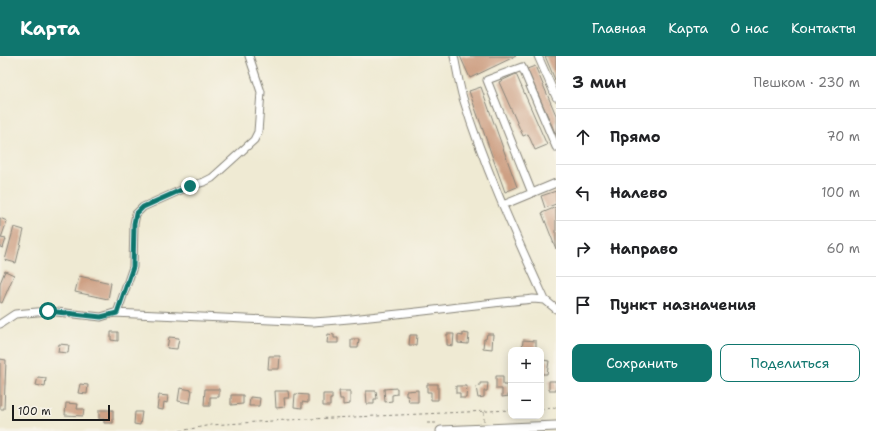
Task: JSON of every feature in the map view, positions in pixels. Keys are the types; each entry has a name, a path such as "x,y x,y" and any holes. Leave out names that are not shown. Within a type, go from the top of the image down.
{"main road":[{"path":"441,431 556,426"}],"street":[{"path":"117,313 133,267 134,224 136,214 143,207 212,178 254,140 258,132 261,92 249,56"},
{"path":"454,56 463,96 473,127 512,228 545,300 556,309"},
{"path":"538,56 556,97"},
{"path":"532,193 487,80 522,67 556,147"},
{"path":"503,205 556,183"},
{"path":"0,324 15,314 41,311 101,317 117,313 313,322 346,320 533,299 545,300"}],"path":[{"path":"544,409 556,408"},
{"path":"180,431 211,425 287,420 508,410"},
{"path":"484,411 484,424"}],"building":[{"path":"460,56 516,56 470,78"},
{"path":"545,56 556,56 556,82"},
{"path":"535,66 556,115 556,135 527,69"},
{"path":"516,74 547,145 535,150 528,134 523,136 499,82"},
{"path":"481,87 517,187 505,192 469,91"},
{"path":"556,191 556,204 545,208 541,196"},
{"path":"556,207 556,249 542,213"},
{"path":"0,218 7,221 1,238 6,239 3,248 0,247"},
{"path":"14,227 24,230 16,263 5,260"},
{"path":"5,271 14,275 2,303 0,302 0,283"},
{"path":"79,276 111,283 108,299 75,292"},
{"path":"111,332 118,332 118,341 111,340"},
{"path":"463,333 469,334 468,344 458,343 458,335 463,336"},
{"path":"328,334 334,335 334,338 338,338 338,343 327,343"},
{"path":"447,334 454,334 453,346 447,345"},
{"path":"487,334 493,334 492,349 483,348 484,339 486,339"},
{"path":"410,335 417,335 416,345 409,345"},
{"path":"169,337 179,338 177,349 167,348"},
{"path":"351,339 359,339 358,348 351,348"},
{"path":"523,340 536,341 536,347 522,347"},
{"path":"59,344 69,345 68,353 58,352"},
{"path":"269,356 280,356 279,369 268,369"},
{"path":"0,359 6,360 4,409 0,409"},
{"path":"544,360 549,361 547,374 544,374"},
{"path":"496,376 503,376 503,385 508,385 508,396 502,397 502,389 496,389"},
{"path":"38,377 46,378 45,387 36,385"},
{"path":"549,381 556,381 556,390 549,390"},
{"path":"480,383 488,383 487,391 484,391 484,397 478,398 476,387 480,386"},
{"path":"80,384 88,385 87,394 78,393"},
{"path":"427,384 438,384 438,400 431,400 431,392 427,392"},
{"path":"456,386 467,386 466,398 460,398 460,393 456,393"},
{"path":"180,388 192,390 190,403 178,401"},
{"path":"397,388 397,394 392,395 392,401 385,402 384,389"},
{"path":"205,389 219,389 219,397 210,397 210,406 204,406"},
{"path":"418,390 418,402 409,402 408,396 406,396 406,391"},
{"path":"275,391 288,391 289,398 284,398 285,407 276,408"},
{"path":"339,391 350,391 350,404 343,405 343,399 340,399"},
{"path":"366,391 376,391 377,399 374,399 374,404 367,404"},
{"path":"295,394 308,395 308,403 302,402 302,408 294,407"},
{"path":"323,394 332,394 330,406 323,406"},
{"path":"159,395 168,396 167,403 164,402 163,410 157,409"},
{"path":"231,395 243,395 243,404 231,405"},
{"path":"250,397 260,398 259,406 249,406"},
{"path":"66,403 78,404 77,409 84,409 83,416 65,415"},
{"path":"99,410 113,410 113,423 104,423 104,419 99,419"},
{"path":"135,412 142,412 140,425 134,424"}],"route":[{"path":"48,311 101,317 117,313 133,267 134,224 136,214 143,207 190,186"}]}
